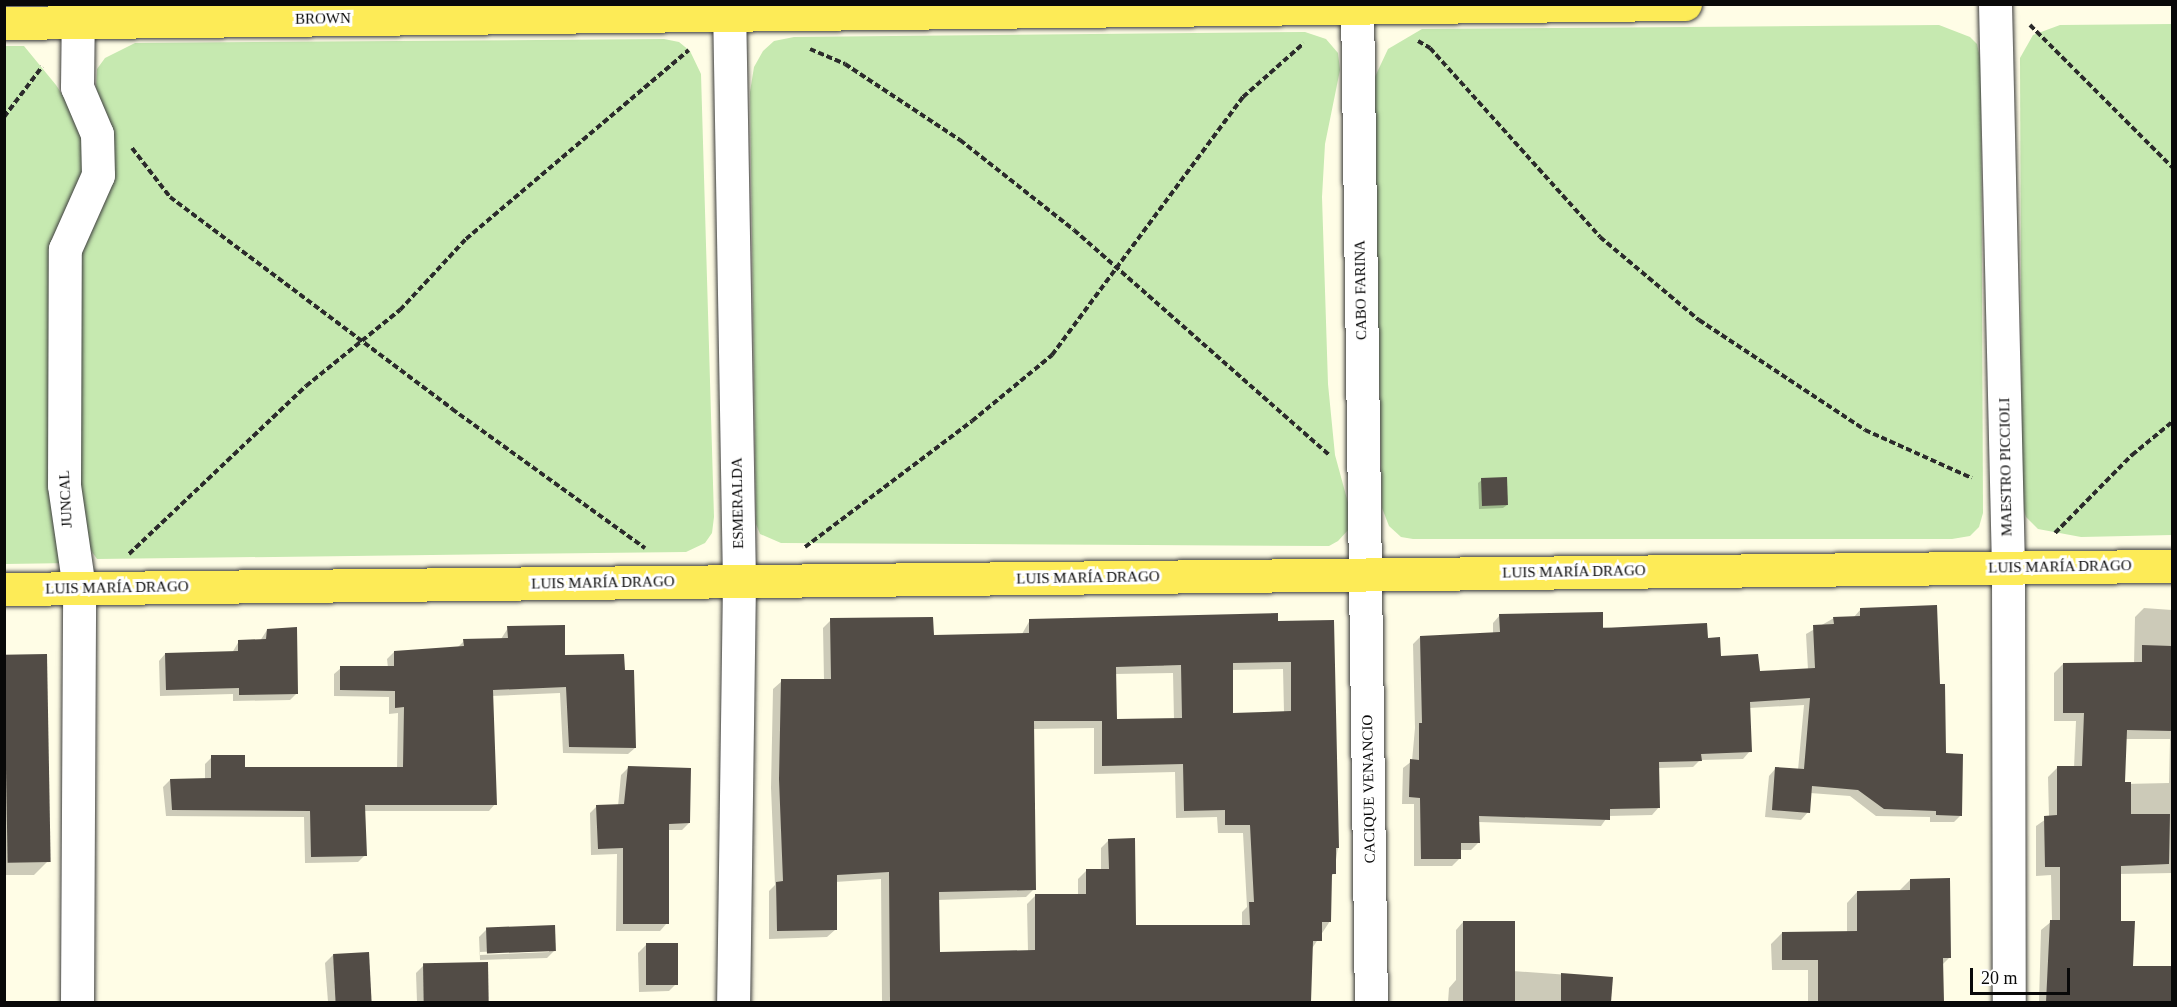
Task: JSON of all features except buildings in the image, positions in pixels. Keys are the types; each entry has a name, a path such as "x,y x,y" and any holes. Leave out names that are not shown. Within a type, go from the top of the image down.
{"main road":[{"name":"BROWN","path":"4,23 78,13 1685,4"},
{"name":"LUIS MARÍA DRAGO","path":"4,589 2172,566"}],"street":[{"name":"MAESTRO PICCIOLI","path":"1995,4 2007,494 2015,568 2009,1002"},
{"name":"CABO FARINA","path":"1357,6 1366,575"},
{"name":"ESMERALDA","path":"729,9 749,581 733,1002"},
{"name":"JUNCAL","path":"77,1002 86,588 64,485 65,249 98,175 97,134 78,87 78,13"},
{"name":"CACIQUE VENANCIO","path":"1366,575 1371,1002"}],"path":[{"path":"86,588 306,386 400,310 466,239 729,9"},
{"path":"2026,21 2078,76 2172,167"},
{"path":"1410,36 1430,48 1600,237 1699,320 1865,430 2007,494"},
{"path":"749,581 972,421 1052,355 1243,96 1308,40"},
{"path":"803,46 844,64 960,140 1117,267 1365,486"},
{"path":"130,145 170,197 452,409 599,512 687,582"},
{"path":"2015,568 2132,455 2172,422"}],"green space":[{"path":"2172,24 2172,535 2081,537 2038,529 2026,517 2022,504 2020,58 2033,35 2060,25"},
{"path":"1939,25 1970,37 1977,44 1981,62 1983,513 1979,527 1970,536 1952,539 1413,539 1401,537 1389,526 1382,508 1373,81 1388,49 1422,29"},
{"path":"1305,32 1326,39 1338,53 1340,70 1325,144 1322,197 1328,384 1335,455 1350,510 1349,529 1338,541 1329,546 781,543 760,534 756,524 750,92 754,67 763,51 774,41 794,37"},
{"path":"664,39 679,42 690,51 701,74 714,517 712,533 705,543 686,552 97,559 83,539 76,516 74,276 108,138 96,87 97,69 105,58 135,43"},
{"path":"4,46 24,46 56,85 80,122 89,153 69,219 72,563 5,564"}]}
